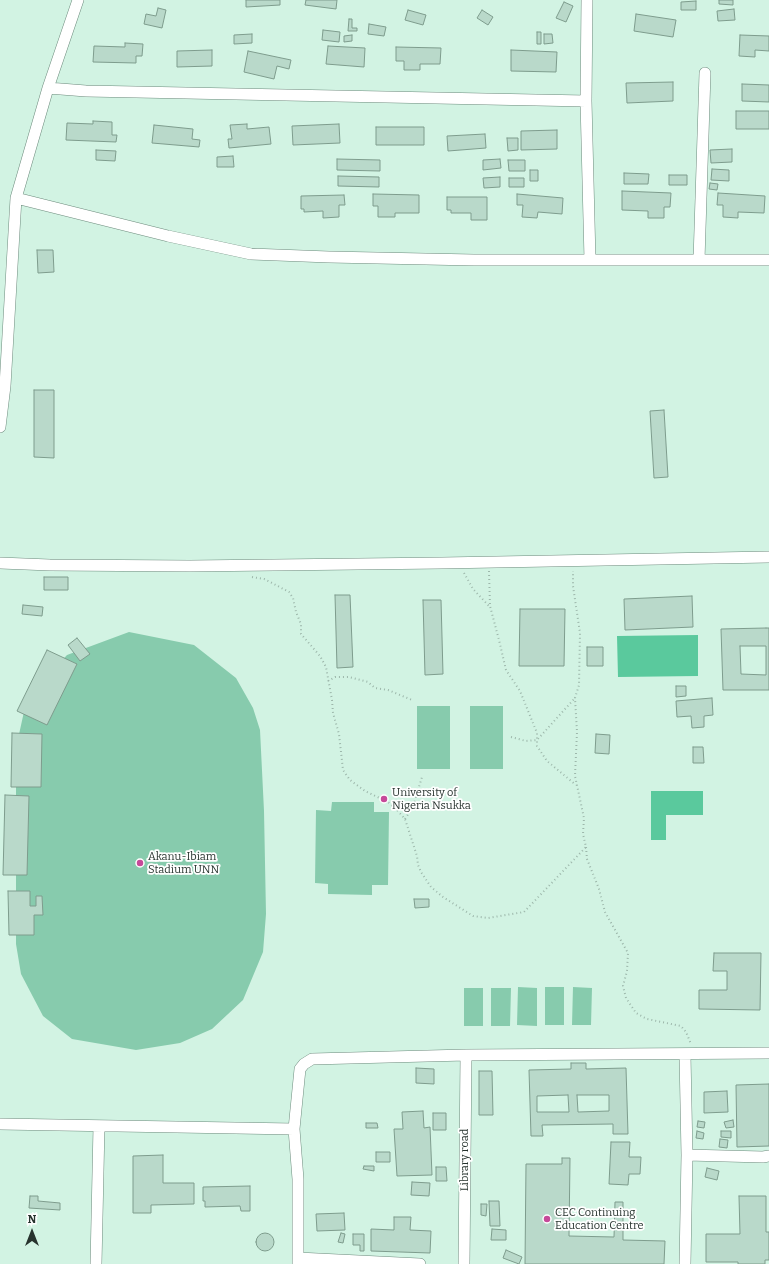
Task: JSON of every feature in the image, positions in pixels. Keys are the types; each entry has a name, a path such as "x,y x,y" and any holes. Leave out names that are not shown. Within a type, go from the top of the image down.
{"street":[{"path":"0,427 5,386 16,198 48,88 78,0"},
{"path":"587,0 586,101 590,260"},
{"path":"699,260 705,73"},
{"path":"48,88 102,92 586,101"},
{"path":"16,198 168,236 251,254 459,260 769,260"},
{"path":"0,563 50,565 190,566 769,557"},
{"path":"420,1264 298,1261 298,1179 294,1129 300,1069 304,1064 312,1059 769,1053"},
{"path":"685,1264 688,1054"},
{"name":"Library road","path":"464,1264 466,1056"},
{"path":"0,1124 294,1129"},
{"path":"96,1264 99,1126"},
{"path":"687,1155 769,1156"}],"path":[{"path":"568,560 574,573 573,586 580,632 579,685 575,698 577,732 575,776 584,818 583,834 587,858 600,890 605,912 628,953 627,971 623,986 626,998 636,1013 647,1019 680,1026 691,1041 688,1054"},
{"path":"489,562 490,606 506,670 520,691 537,733 537,746 547,761 577,786"},
{"path":"459,563 473,589 490,606"},
{"path":"250,576 264,579 274,584 289,592 293,598 300,624 300,634 320,656 326,667 343,770 350,780 365,791 388,802 405,819 421,872 431,887 443,897 473,916 488,918 524,912 586,848"},
{"path":"328,681 335,677 349,677 368,682 375,688 388,690 412,700"},
{"path":"511,737 526,741 537,740 575,698"},
{"path":"405,819 413,807 422,777"}],"shaded area":[{"name":"Akanu-Ibiam Stadium UNN","path":"129,632 194,645 236,678 253,708 260,730 264,811 266,914 263,952 243,1000 212,1029 180,1043 136,1050 72,1039 43,1016 21,974 16,944 16,748 27,698 67,655"},
{"path":"698,635 698,676 618,677 617,636"},
{"path":"417,706 450,706 450,769 417,769"},
{"path":"470,706 503,706 503,769 470,769"},
{"path":"651,791 703,791 703,815 666,815 666,840 651,840"},
{"path":"332,802 374,802 374,812 389,812 388,885 372,885 372,895 328,894 328,884 315,883 316,810 331,811"},
{"path":"518,987 537,988 537,1026 517,1025"},
{"path":"545,987 564,987 564,1025 545,1025"},
{"path":"573,987 592,988 591,1025 572,1025"},
{"path":"464,988 483,988 483,1026 464,1026"},
{"path":"491,988 511,988 510,1026 491,1026"}],"building":[{"path":"246,0 280,0 280,5 246,7"},
{"path":"306,0 337,0 336,9 305,5"},
{"path":"719,0 733,0 733,5 719,4"},
{"path":"696,1 696,10 681,10 681,2"},
{"path":"564,2 573,6 566,22 556,18"},
{"path":"158,8 166,10 162,28 144,24 146,14 156,16"},
{"path":"734,9 735,20 718,21 717,11"},
{"path":"408,10 426,15 423,25 405,20"},
{"path":"482,10 493,17 488,25 477,18"},
{"path":"636,14 676,20 673,37 634,31"},
{"path":"349,19 352,19 352,28 357,28 357,31 348,31"},
{"path":"369,24 386,27 384,36 368,34"},
{"path":"323,30 340,32 339,42 322,40"},
{"path":"537,32 541,32 541,44 537,44"},
{"path":"252,34 252,43 234,44 234,35"},
{"path":"544,34 552,34 553,43 544,44"},
{"path":"352,35 352,41 344,42 344,36"},
{"path":"740,35 769,36 769,51 755,50 755,57 739,56"},
{"path":"125,43 143,44 142,56 136,56 136,63 93,62 94,46 125,47"},
{"path":"328,46 365,48 364,67 326,64"},
{"path":"396,47 441,48 440,64 420,64 420,70 404,70 404,61 396,61"},
{"path":"212,50 212,66 177,67 177,51"},
{"path":"511,50 557,52 556,72 511,71"},
{"path":"248,51 291,60 289,69 277,66 274,79 244,72"},
{"path":"673,82 673,101 627,103 626,83"},
{"path":"742,84 769,85 769,102 742,101"},
{"path":"736,111 769,111 769,129 736,129"},
{"path":"93,121 112,122 112,135 117,135 116,142 66,140 67,123 93,124"},
{"path":"247,124 247,129 269,127 271,144 229,148 228,139 232,139 230,125"},
{"path":"339,124 340,143 293,145 292,126"},
{"path":"154,125 193,129 192,139 200,140 199,147 152,143"},
{"path":"376,127 424,127 424,145 376,145"},
{"path":"557,130 557,149 521,150 521,131"},
{"path":"485,134 486,148 448,151 447,136"},
{"path":"507,138 518,138 518,150 508,151"},
{"path":"732,149 732,162 711,163 710,150"},
{"path":"96,150 116,151 115,161 96,160"},
{"path":"233,156 234,167 217,167 217,157"},
{"path":"337,159 380,160 380,171 337,170"},
{"path":"500,159 501,168 483,170 483,160"},
{"path":"508,160 525,160 525,171 509,171"},
{"path":"712,169 729,170 729,181 711,180"},
{"path":"530,170 538,170 538,181 530,181"},
{"path":"624,173 649,174 648,184 624,184"},
{"path":"669,175 687,175 687,185 669,185"},
{"path":"338,176 379,177 379,187 338,186"},
{"path":"500,177 500,187 484,188 483,178"},
{"path":"509,178 524,178 524,187 509,187"},
{"path":"710,183 718,184 717,190 709,189"},
{"path":"622,191 671,193 670,207 664,207 664,218 648,218 648,211 622,210"},
{"path":"718,193 765,196 764,213 738,212 738,218 723,217 723,205 717,205"},
{"path":"373,194 419,195 419,213 395,213 395,217 378,217 378,206 373,206"},
{"path":"517,194 563,198 562,214 538,212 537,218 522,217 523,205 517,205"},
{"path":"344,195 345,205 339,205 339,217 323,218 323,211 304,212 304,209 301,209 301,196"},
{"path":"447,197 487,197 487,220 471,220 471,213 451,213 451,210 447,210"},
{"path":"37,250 53,250 54,272 38,273"},
{"path":"34,390 54,390 54,458 34,457"},
{"path":"664,410 668,477 654,478 650,411"},
{"path":"44,577 68,577 68,590 44,590"},
{"path":"335,595 350,595 353,667 337,668"},
{"path":"692,596 693,627 625,630 624,599"},
{"path":"423,600 441,600 443,674 425,675"},
{"path":"23,605 43,607 42,616 22,614"},
{"path":"520,609 565,609 564,666 519,666"},
{"path":"769,628 769,690 723,690 721,629","holes":["740,646 766,646 766,675 741,674"]},
{"path":"77,638 90,654 80,661 68,645"},
{"path":"587,647 603,647 603,666 587,666"},
{"path":"47,650 77,664 47,725 17,711"},
{"path":"676,686 686,686 686,696 676,697"},
{"path":"712,698 713,715 704,716 704,727 692,728 691,716 677,717 676,701"},
{"path":"12,733 42,734 41,787 11,787"},
{"path":"596,734 610,735 609,754 595,753"},
{"path":"693,747 703,747 704,763 693,763"},
{"path":"5,795 29,796 27,875 3,875"},
{"path":"8,891 30,891 30,906 36,906 36,896 42,896 43,915 34,915 34,935 9,935"},
{"path":"414,899 429,899 429,907 415,908"},
{"path":"714,953 761,953 760,1010 699,1009 699,990 727,990 727,971 713,971"},
{"path":"571,1063 586,1063 586,1069 626,1068 628,1134 613,1134 613,1124 542,1125 543,1136 531,1136 529,1070 571,1069","holes":["568,1095 569,1112 537,1112 537,1096","577,1095 609,1095 609,1111 578,1112"]},
{"path":"416,1068 434,1069 434,1084 416,1083"},
{"path":"479,1071 492,1071 493,1115 479,1115"},
{"path":"769,1084 769,1146 737,1147 736,1085"},
{"path":"727,1091 728,1112 704,1113 704,1092"},
{"path":"423,1111 424,1128 430,1127 432,1175 397,1176 394,1129 403,1129 402,1112"},
{"path":"433,1113 446,1113 446,1130 433,1130"},
{"path":"733,1120 734,1127 726,1128 724,1122"},
{"path":"698,1121 705,1122 704,1128 697,1127"},
{"path":"366,1123 377,1123 378,1128 366,1128"},
{"path":"697,1131 704,1133 703,1139 696,1138"},
{"path":"721,1131 731,1131 731,1138 721,1137"},
{"path":"720,1139 728,1140 727,1148 719,1147"},
{"path":"611,1142 630,1142 629,1157 641,1157 640,1174 629,1174 628,1185 609,1184"},
{"path":"376,1152 390,1152 390,1162 376,1162"},
{"path":"163,1155 163,1183 194,1183 194,1204 151,1205 151,1213 133,1213 133,1156"},
{"name":"CEC Continuing Education Centre","path":"562,1158 570,1158 569,1236 614,1237 615,1202 623,1202 623,1240 665,1241 664,1264 525,1264 526,1164 562,1164"},
{"path":"364,1166 374,1166 374,1171 363,1169"},
{"path":"436,1167 446,1167 447,1181 436,1181"},
{"path":"707,1168 719,1171 717,1180 705,1177"},
{"path":"412,1182 430,1183 429,1196 411,1195"},
{"path":"250,1186 250,1211 241,1211 240,1206 205,1207 205,1201 203,1201 203,1187"},
{"path":"30,1196 38,1196 38,1201 60,1203 60,1210 29,1208"},
{"path":"739,1196 766,1196 766,1232 769,1232 769,1260 765,1260 765,1264 706,1262 706,1234 740,1234"},
{"path":"489,1201 499,1201 500,1226 490,1226"},
{"path":"481,1204 487,1204 486,1216 481,1215"},
{"path":"344,1213 345,1230 317,1231 316,1214"},
{"path":"394,1217 411,1217 410,1230 431,1231 430,1253 371,1251 371,1229 394,1230"},
{"path":"492,1229 506,1230 506,1240 491,1240"},
{"path":"265,1233 271,1236 274,1242 271,1248 265,1251 259,1248 256,1242 259,1236"},
{"path":"341,1233 345,1234 343,1243 338,1242"},
{"path":"353,1234 364,1234 364,1251 360,1251 360,1245 353,1245"},
{"path":"506,1250 522,1257 519,1264 503,1258"}],"place":[{"name":"University of Nigeria Nsukka","path":"384,799"},
{"name":"Akanu-Ibiam Stadium UNN","path":"140,863"},
{"name":"CEC Continuing Education Centre","path":"547,1219"}]}
